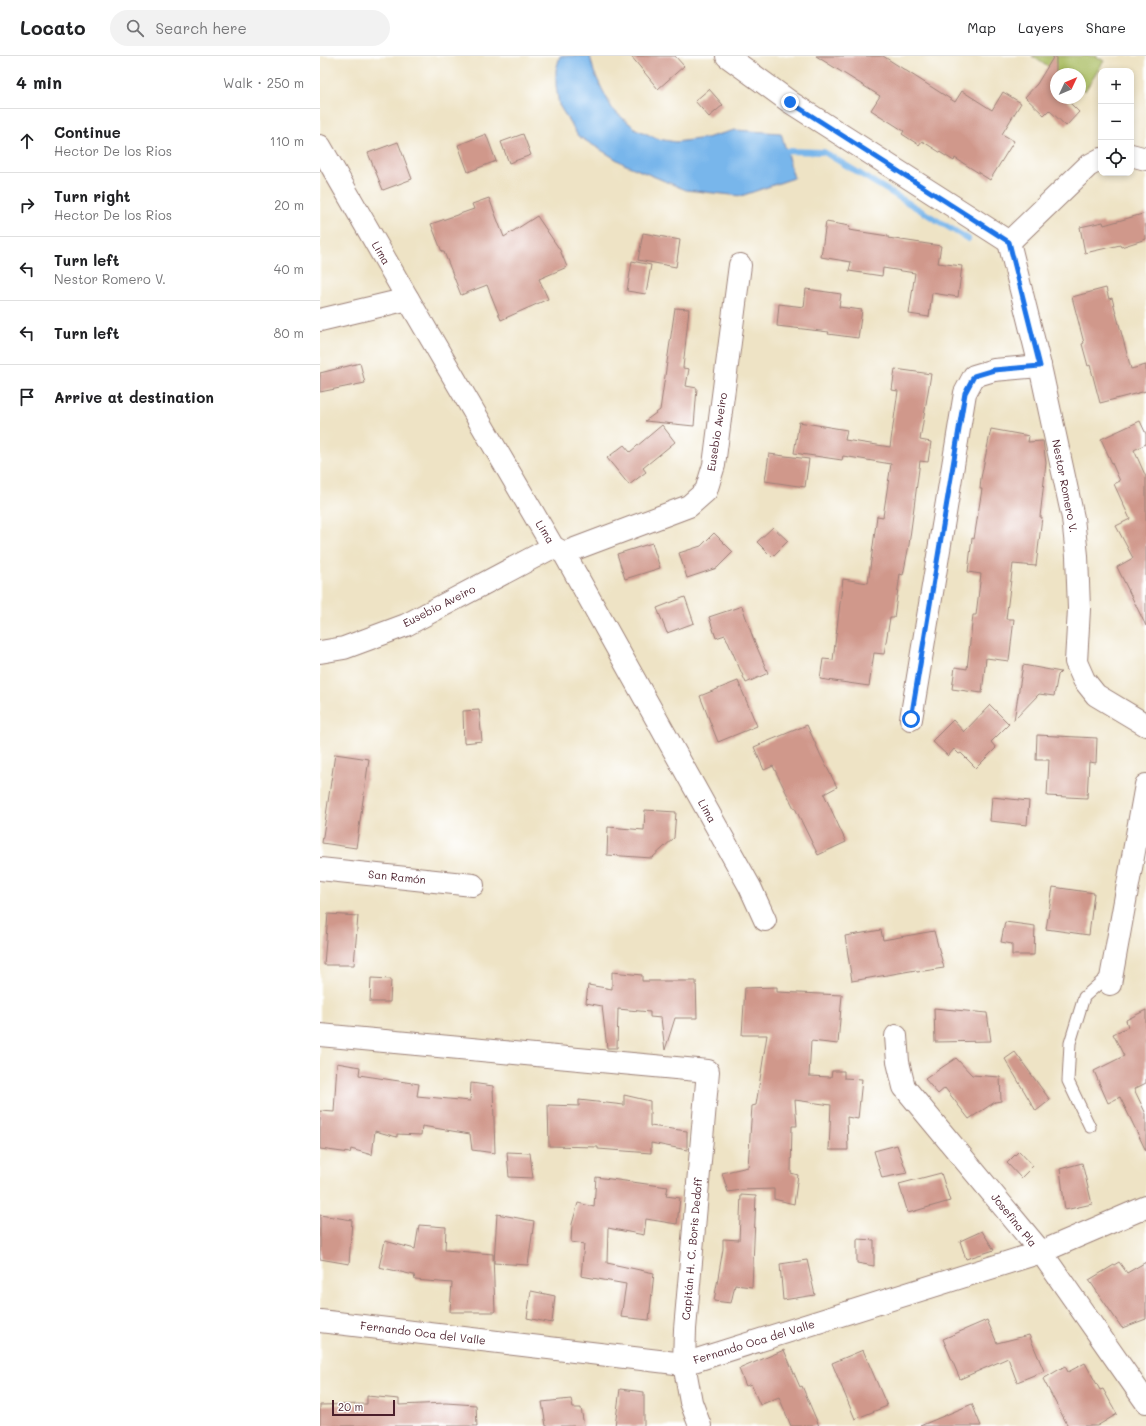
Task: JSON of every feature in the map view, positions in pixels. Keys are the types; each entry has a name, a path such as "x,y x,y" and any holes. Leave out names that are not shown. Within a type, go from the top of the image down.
{"street":[{"path":"727,56 790,102 1009,242 1088,166 1098,161"},
{"name":"Lima","path":"320,146 408,299 559,550 750,887 765,920"},
{"path":"1134,156 1146,159"},
{"name":"Nestor Romero V.","path":"1009,242 1040,366 1073,518 1077,556 1079,609 1076,662 1084,680 1096,695 1146,725"},
{"name":"Eusebio Aveiro","path":"320,652 344,648 406,625 559,550 689,506 706,491 714,465 740,265"},
{"path":"320,320 408,299"},
{"path":"911,719 965,393 974,376 994,370 1040,366"},
{"path":"1111,978 1146,785"},
{"name":"San Ramón","path":"320,869 473,885"},
{"name":"Capitán H. C. Boris Dedoff","path":"320,1036 708,1070 685,1329 684,1364 692,1402 700,1426"},
{"name":"Josefina Pla","path":"896,1036 898,1062 904,1087 1041,1252 1146,1402"},
{"name":"Fernando Oca del Valle","path":"320,1321 684,1364 1041,1252 1146,1207"}],"lane":[{"path":"1090,1127 1068,1080 1070,1043 1084,998 1111,978"}],"green space":[{"path":"1032,56 1096,56 1104,61 1098,68 1098,70 1086,89 1086,68 1050,68"}],"water":[{"path":"560,56 590,56 594,72 613,110 636,129 658,139 676,142 706,138 735,130 781,133 794,178 741,196 686,190 624,164 578,136 559,105 556,86 556,70"}],"building":[{"path":"631,56 675,56 684,66 658,89"},
{"path":"816,56 883,56 955,102 962,91 992,110 1003,92 1021,103 1002,134 1014,141 990,180 955,158 954,161 922,141 919,145 902,134 904,131 871,110 880,96"},
{"path":"1054,56 1056,56 1056,68 1050,68 1050,104 1071,104 1079,112 1066,126 1049,110 1044,115 1025,97 1037,84"},
{"path":"709,89 723,105 709,117 695,101"},
{"path":"486,134 496,161 468,172 458,145"},
{"path":"523,134 531,155 509,163 501,142"},
{"path":"398,142 412,179 383,190 368,153"},
{"path":"489,198 504,237 537,216 560,250 567,267 539,279 548,299 501,320 487,285 461,295 431,224 474,209 472,204"},
{"path":"1146,213 1146,239 1121,247 1120,245 1085,253 1080,227 1103,222 1104,225"},
{"path":"826,222 850,226 849,230 941,246 938,263 962,266 958,297 932,293 929,317 909,314 915,273 883,268 882,276 849,271 851,262 821,257"},
{"path":"643,233 680,240 676,267 638,260"},
{"path":"632,261 651,265 646,294 627,291"},
{"path":"1106,288 1109,299 1112,298 1131,369 1146,365 1146,391 1100,403 1090,365 1088,366 1082,344 1084,343 1072,297"},
{"path":"806,289 841,294 839,307 862,310 858,338 828,334 829,332 777,326 779,304 804,307"},
{"path":"675,308 689,309 683,368 689,369 686,386 697,388 694,426 645,421 660,410"},
{"path":"360,363 365,383 320,392 320,373"},
{"path":"895,369 931,374 920,440 931,442 928,462 920,461 909,545 903,575 900,574 894,618 890,618 884,654 874,653 869,686 820,679 823,659 833,660 843,579 868,583 877,516 883,517 891,464 843,456 842,460 794,453 799,422 847,430 845,440 890,447 898,391 892,390"},
{"path":"1140,421 1146,434 1146,444 1134,450 1146,477 1146,626 1117,567 1133,558 1116,526 1130,519 1114,484 1120,481 1101,439"},
{"path":"662,425 675,442 643,468 646,472 629,485 607,458 624,445 630,452"},
{"path":"991,429 1029,436 1028,442 1043,441 1046,463 1040,517 1042,517 1036,566 1013,564 1006,619 1014,619 1009,661 986,658 982,693 952,689 955,667 967,669 973,615 976,615 981,574 968,572 972,538 974,539 982,489 980,489 981,478"},
{"path":"769,454 809,459 805,487 765,481"},
{"path":"773,527 788,541 772,557 757,542"},
{"path":"714,533 733,552 717,568 687,578 679,553 701,546"},
{"path":"652,543 660,568 625,579 617,554"},
{"path":"685,597 694,623 667,633 657,608"},
{"path":"742,606 753,638 768,673 746,683 725,635 716,638 709,617"},
{"path":"1023,665 1061,672 1058,675 1054,696 1039,694 1014,720"},
{"path":"738,681 757,726 718,742 700,696"},
{"path":"990,705 1009,724 991,742 996,748 976,768 961,753 959,754 954,749 948,756 932,741 953,720 964,732"},
{"path":"479,710 482,741 464,743 463,711"},
{"path":"807,725 837,787 824,794 846,842 818,855 773,766 764,770 754,747"},
{"path":"1037,735 1097,738 1096,763 1089,762 1087,798 1047,796 1049,760 1036,760"},
{"path":"335,754 369,759 356,848 322,843"},
{"path":"992,797 1029,801 1027,825 990,821"},
{"path":"645,810 676,812 674,838 652,858 607,855 608,827 644,830"},
{"path":"1053,887 1094,893 1089,935 1046,929"},
{"path":"328,914 358,916 354,965 324,965"},
{"path":"1005,922 1035,926 1034,955 1012,955 1012,944 1001,942"},
{"path":"881,930 883,940 934,931 944,968 917,972 916,970 852,981 845,936"},
{"path":"612,972 642,975 642,981 696,981 697,1018 675,1018 665,1050 661,1018 650,1017 650,1012 618,1009 617,1048 607,1048 602,1006 586,1003 588,985 612,989"},
{"path":"371,978 391,979 390,1002 370,1002"},
{"path":"777,987 777,992 842,995 838,1044 811,1041 809,1076 831,1077 832,1071 844,1071 844,1078 862,1079 858,1119 847,1117 848,1150 829,1150 831,1105 795,1100 797,1126 792,1126 791,1173 798,1175 794,1204 774,1199 774,1189 728,1192 722,1173 748,1167 752,1106 756,1105 767,1035 742,1035 745,988"},
{"path":"934,1008 987,1013 991,1041 935,1042"},
{"path":"1146,1010 1146,1083 1134,1089 1146,1114 1146,1151 1120,1097 1108,1103 1094,1071 1124,1056 1113,1034 1128,1027 1126,1020"},
{"path":"1015,1052 1050,1100 1036,1111 1005,1059"},
{"path":"956,1058 972,1075 1000,1077 1001,1101 995,1102 969,1119 945,1088 938,1094 925,1079"},
{"path":"337,1063 360,1067 359,1075 419,1084 417,1096 470,1101 471,1083 493,1086 495,1153 472,1150 470,1134 422,1126 421,1135 397,1134 397,1137 375,1131 372,1155 351,1149 350,1153 320,1149 320,1111 334,1112"},
{"path":"624,1095 650,1101 650,1126 687,1131 687,1150 651,1143 651,1153 598,1149 598,1147 549,1146 548,1105 579,1106 579,1100 624,1105"},
{"path":"897,1145 907,1173 882,1178 874,1151"},
{"path":"1019,1151 1033,1166 1021,1178 1007,1163"},
{"path":"507,1152 530,1153 533,1178 509,1177"},
{"path":"1082,1163 1092,1204 1065,1210 1060,1169"},
{"path":"941,1173 950,1201 908,1213 899,1184"},
{"path":"596,1177 668,1187 666,1196 680,1198 677,1224 646,1219 644,1235 608,1228 607,1263 654,1273 649,1320 621,1317 626,1284 581,1276 584,1244 571,1242 572,1224 578,1203 594,1207"},
{"path":"741,1195 756,1196 752,1287 735,1285 731,1303 714,1301 723,1249 723,1239 739,1240"},
{"path":"497,1214 534,1221 528,1265 494,1263"},
{"path":"320,1215 352,1220 349,1264 320,1259"},
{"path":"419,1225 446,1227 445,1250 493,1254 495,1312 450,1312 452,1283 415,1280 414,1275 379,1267 385,1241 415,1249"},
{"path":"982,1231 994,1250 966,1259 960,1241"},
{"path":"857,1239 874,1240 874,1266 857,1263"},
{"path":"807,1260 815,1295 783,1300 780,1264"},
{"path":"1119,1262 1127,1273 1146,1262 1146,1319 1122,1328 1089,1280"},
{"path":"531,1291 555,1296 552,1323 527,1318"},
{"path":"987,1320 997,1343 1029,1335 1044,1371 1017,1382 1008,1358 960,1379 943,1339"},
{"path":"784,1350 800,1387 802,1386 819,1426 791,1426 779,1397 760,1405 751,1384 746,1386 739,1369"},
{"path":"863,1350 887,1406 855,1419 832,1363"},
{"path":"1085,1363 1100,1390 1103,1389 1117,1414 1097,1426 1068,1426 1043,1379 1065,1366 1068,1372"},
{"path":"620,1389 644,1392 644,1426 615,1426"},
{"path":"367,1396 399,1399 399,1405 446,1403 476,1405 477,1426 320,1426 320,1405 367,1404"},
{"path":"571,1399 573,1408 581,1408 584,1426 546,1426 542,1402"},
{"path":"972,1404 981,1426 920,1426"}],"waterway":[{"path":"778,155 785,151 824,152 968,239"}],"route":[{"path":"790,102 1009,242 1040,366 994,370 974,376 965,393 911,719"}]}
